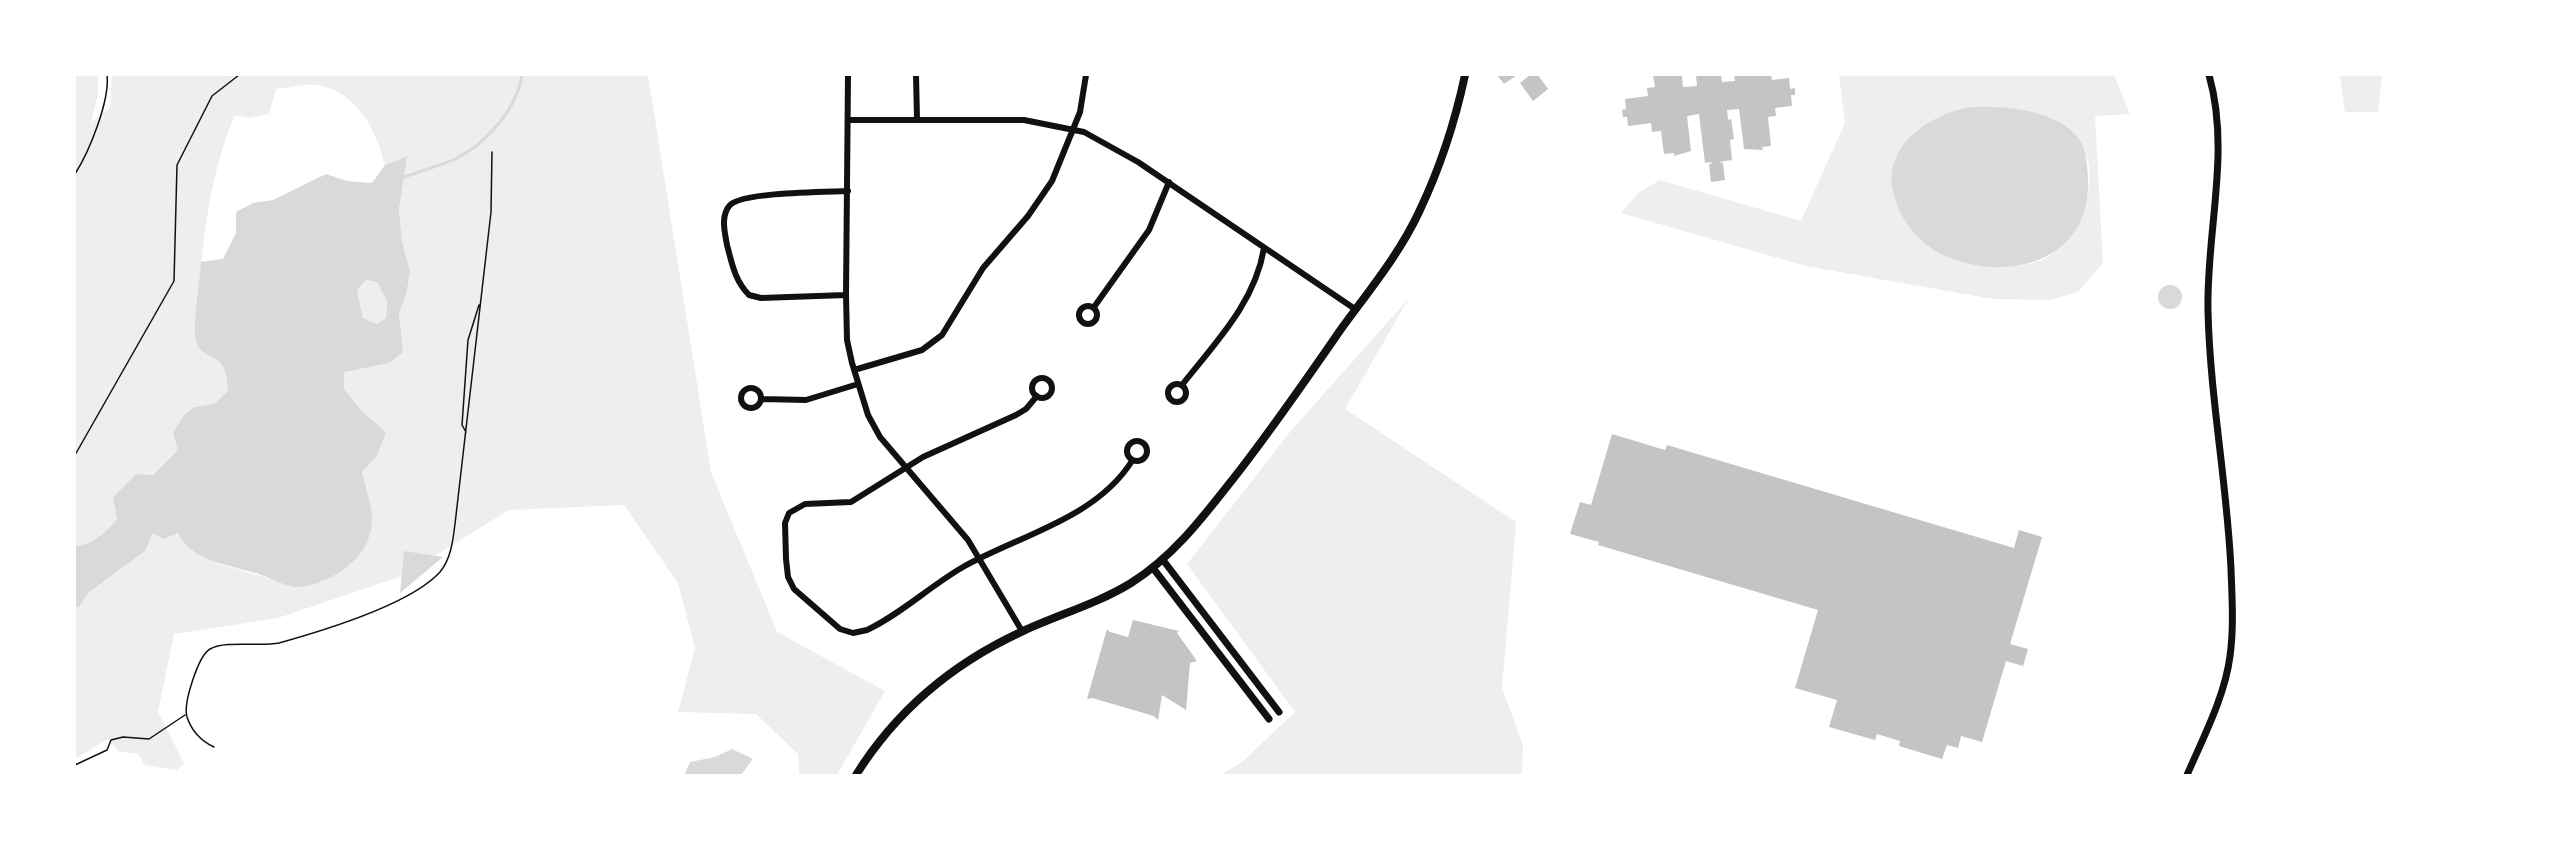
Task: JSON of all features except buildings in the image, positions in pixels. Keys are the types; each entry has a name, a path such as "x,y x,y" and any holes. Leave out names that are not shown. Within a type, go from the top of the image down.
{"main road":[{"path":"856,775 879,741 915,702 960,666 1022,631 1116,592 1163,560 1209,509 1264,441 1402,244 1419,213 1451,131 1465,75"}],"street":[{"path":"848,75 847,340 858,384 874,426 981,559 1022,631"},
{"path":"916,75 917,119"},
{"path":"854,370 922,350 942,335 982,268 1028,216 1052,182 1083,101 1086,75"},
{"path":"2187,775 2209,723 2227,668 2233,619 2228,527 2208,311 2218,140 2215,101 2209,75"},
{"path":"849,120 1024,120 1074,129 1107,143 1169,182 1355,309"},
{"path":"1094,308 1149,230 1169,182"},
{"path":"846,295 761,298 749,295 735,275 724,231 724,214 730,205 753,196 848,191"},
{"path":"1182,385 1239,312 1258,276 1264,248"},
{"path":"761,399 806,400 858,384"},
{"path":"1037,396 1026,409 1009,420 905,467 851,502 806,504 798,506 789,513 785,523 786,569 794,590 840,629 850,633 861,632 981,559 1076,512 1106,490 1125,472 1132,461"},
{"path":"1163,560 1279,712"},
{"path":"1154,568 1269,719"}],"path":[{"path":"75,174 83,160 105,99 107,75"},
{"path":"75,455 174,281 177,165 212,96 239,75"},
{"path":"214,747 203,742 193,731 186,715 197,669 210,649 219,646 266,646 300,637 369,613 412,591 440,572 451,548 466,432 491,212 492,152"},
{"path":"466,432 462,425 468,340 480,302"},
{"path":"75,765 107,750 111,740 157,737 186,715"}],"shaded area":[{"path":"75,75 98,75 98,95 91,122 110,108 112,75 648,75 711,472 777,632 885,691 837,775 799,775 798,754 756,714 678,712 695,648 678,583 624,505 509,510 402,576 278,618 174,634 158,712 184,763 177,770 145,765 138,754 118,751 108,739 75,759 75,607 80,605 88,593 145,551 153,532 178,533 219,564 298,587 324,579 351,564 372,521 362,472 377,456 386,432 361,410 343,389 344,371 361,369 403,352 399,312 406,296 410,272 402,241 399,209 406,156 385,165 370,126 354,104 331,89 317,85 302,85 276,89 269,114 248,118 235,115 219,160 209,206 202,252 195,332 200,349 220,362 224,368 228,391 214,404 194,407 178,450 153,475 136,474 113,497 117,519 114,523 93,541 75,546"},
{"path":"1839,75 2114,75 2130,114 2095,116 2103,263 2078,292 2050,300 1993,299 1806,266 1621,213 1638,193 1660,180 1801,221 1845,123","holes":["1985,107 2025,111 2048,118 2086,156 2089,183 2081,214 2054,252 2036,262 1994,266 1948,257 1927,244 1918,235 1896,200 1912,135 1946,114"]},
{"path":"2340,75 2382,75 2378,112 2345,112"},
{"path":"1971,107 1998,107 2040,114 2065,126 2082,143 2088,177 2086,205 2077,228 2062,246 2043,258 2020,265 1996,267 1970,264 1935,251 1917,236 1903,218 1892,186 1892,170 1897,156 1905,143 1928,123 1957,110"},
{"path":"407,156 399,209 402,241 410,272 406,296 399,312 403,352 389,363 344,372 344,389 361,410 386,432 377,456 362,472 372,516 370,535 365,546 348,566 337,574 312,584 294,587 210,560 191,549 178,533 163,539 153,533 145,551 88,593 80,606 75,607 75,546 93,541 114,523 117,519 113,497 136,474 153,475 178,450 173,433 184,415 194,407 214,404 228,391 224,368 220,362 204,353 200,348 196,341 195,325 201,262 223,259 236,233 236,212 253,203 273,200 326,174 347,181 372,183 385,165","holes":["366,280 377,282 387,301 386,318 377,324 363,318 357,290"]},
{"path":"366,280 377,282 387,301 386,318 377,324 363,318 357,290"},
{"path":"2170,285 2179,288 2182,297 2179,306 2170,309 2161,306 2158,297 2161,288"},
{"path":"1409,298 1345,409 1516,522 1502,688 1523,745 1522,775 1220,775 1241,763 1295,712 1187,564 1290,432"},
{"path":"404,551 443,557 400,593"},
{"path":"732,749 753,759 741,775 684,775 690,762 715,757"}],"waterway":[{"path":"404,177 457,158 479,143 507,112 514,100 522,75"}]}
